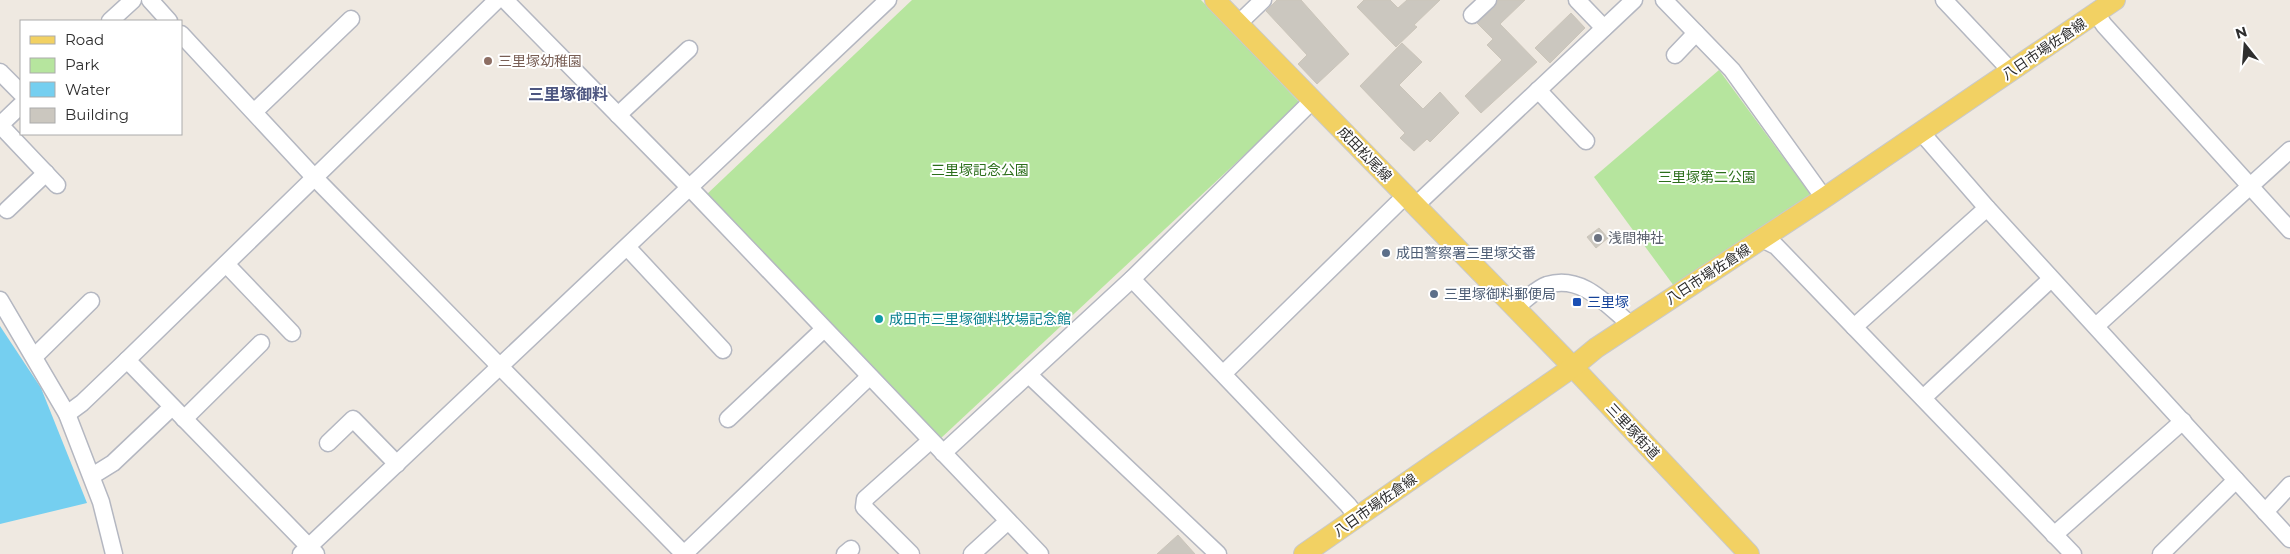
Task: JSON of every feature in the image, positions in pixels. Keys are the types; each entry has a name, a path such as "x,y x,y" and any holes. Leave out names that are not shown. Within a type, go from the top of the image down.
{"main road":[{"name":"成田松尾線","path":"1215,0 1515,308"},
{"name":"八日市場佐倉線","path":"1304,554 1358,518 1572,367 1596,348 1824,198 2115,0"},
{"name":"三里塚街道","path":"1515,308 1749,554"}],"street":[{"path":"111,20 133,0"},
{"path":"150,0 168,20"},
{"path":"67,414 82,403 128,360 497,0"},
{"path":"505,0 690,188 1040,554"},
{"path":"1238,24 1263,0"},
{"path":"1472,15 1488,0"},
{"path":"1577,0 1604,28"},
{"path":"1224,373 1410,201 1538,90 1634,0"},
{"path":"1664,0 1732,70 1824,198"},
{"path":"1944,0 2011,71"},
{"path":"128,360 308,552 397,464 690,188 877,4"},
{"path":"2096,13 2104,25 2290,230"},
{"path":"254,112 350,19"},
{"path":"1675,55 1696,33"},
{"path":"182,35 314,178 502,366 684,554 869,377"},
{"path":"618,115 689,49"},
{"path":"0,72 20,92"},
{"path":"1538,90 1586,141"},
{"path":"943,453 1132,279 1313,100"},
{"path":"20,106 0,125 57,185"},
{"path":"1921,132 2051,279 2290,539"},
{"path":"2096,326 2290,150"},
{"path":"7,210 46,173"},
{"path":"1854,327 1987,208"},
{"path":"1762,239 1776,246 2073,554"},
{"path":"627,246 723,350"},
{"path":"226,264 292,332"},
{"path":"1132,279 1224,373 1358,518"},
{"path":"1923,398 2051,279"},
{"path":"1515,308 1546,286 1566,282 1583,286 1632,325"},
{"path":"0,300 67,414 101,502 114,554"},
{"path":"34,356 91,301"},
{"path":"728,420 824,329"},
{"path":"184,419 261,343"},
{"path":"1029,375 1218,554"},
{"path":"92,476 113,463 172,407"},
{"path":"328,443 354,419 397,464"},
{"path":"2054,535 2183,421"},
{"path":"911,554 864,507 865,499 930,440"},
{"path":"2161,554 2236,480"},
{"path":"2266,512 2290,486"},
{"path":"972,554 1008,521"}],"green space":[{"name":"三里塚記念公園","path":"912,0 1201,0 1300,103 940,439 706,195"},
{"name":"三里塚第二公園","path":"1719,70 1811,195 1674,286 1594,177"}],"water":[{"path":"0,326 41,388 87,503 0,524"}],"building":[{"path":"1277,0 1301,0 1349,54 1317,84 1298,64 1307,55 1266,11"},
{"path":"1364,0 1390,0 1398,8 1407,0 1440,0 1414,25 1417,27 1396,47 1357,7"},
{"path":"1498,0 1525,0 1500,24 1537,62 1481,113 1465,96 1502,60 1487,45 1493,39 1477,23 1495,7"},
{"path":"1571,13 1585,28 1550,63 1535,48"},
{"path":"1402,43 1422,62 1399,85 1423,109 1440,92 1459,113 1430,142 1427,139 1414,151 1400,138 1405,133 1360,86"},
{"path":"1599,228 1608,238 1596,248 1587,237"},
{"path":"1178,535 1195,554 1157,554"}],"place":[{"name":"三里塚幼稚園","path":"488,61"},
{"name":"浅間神社","path":"1598,238"},
{"name":"成田警察署三里塚交番","path":"1386,253"},
{"name":"三里塚御料郵便局","path":"1434,294"},
{"name":"三里塚","path":"1577,302"},
{"name":"成田市三里塚御料牧場記念館","path":"879,319"}],"district":[{"name":"三里塚御料","path":"568,94"}]}
